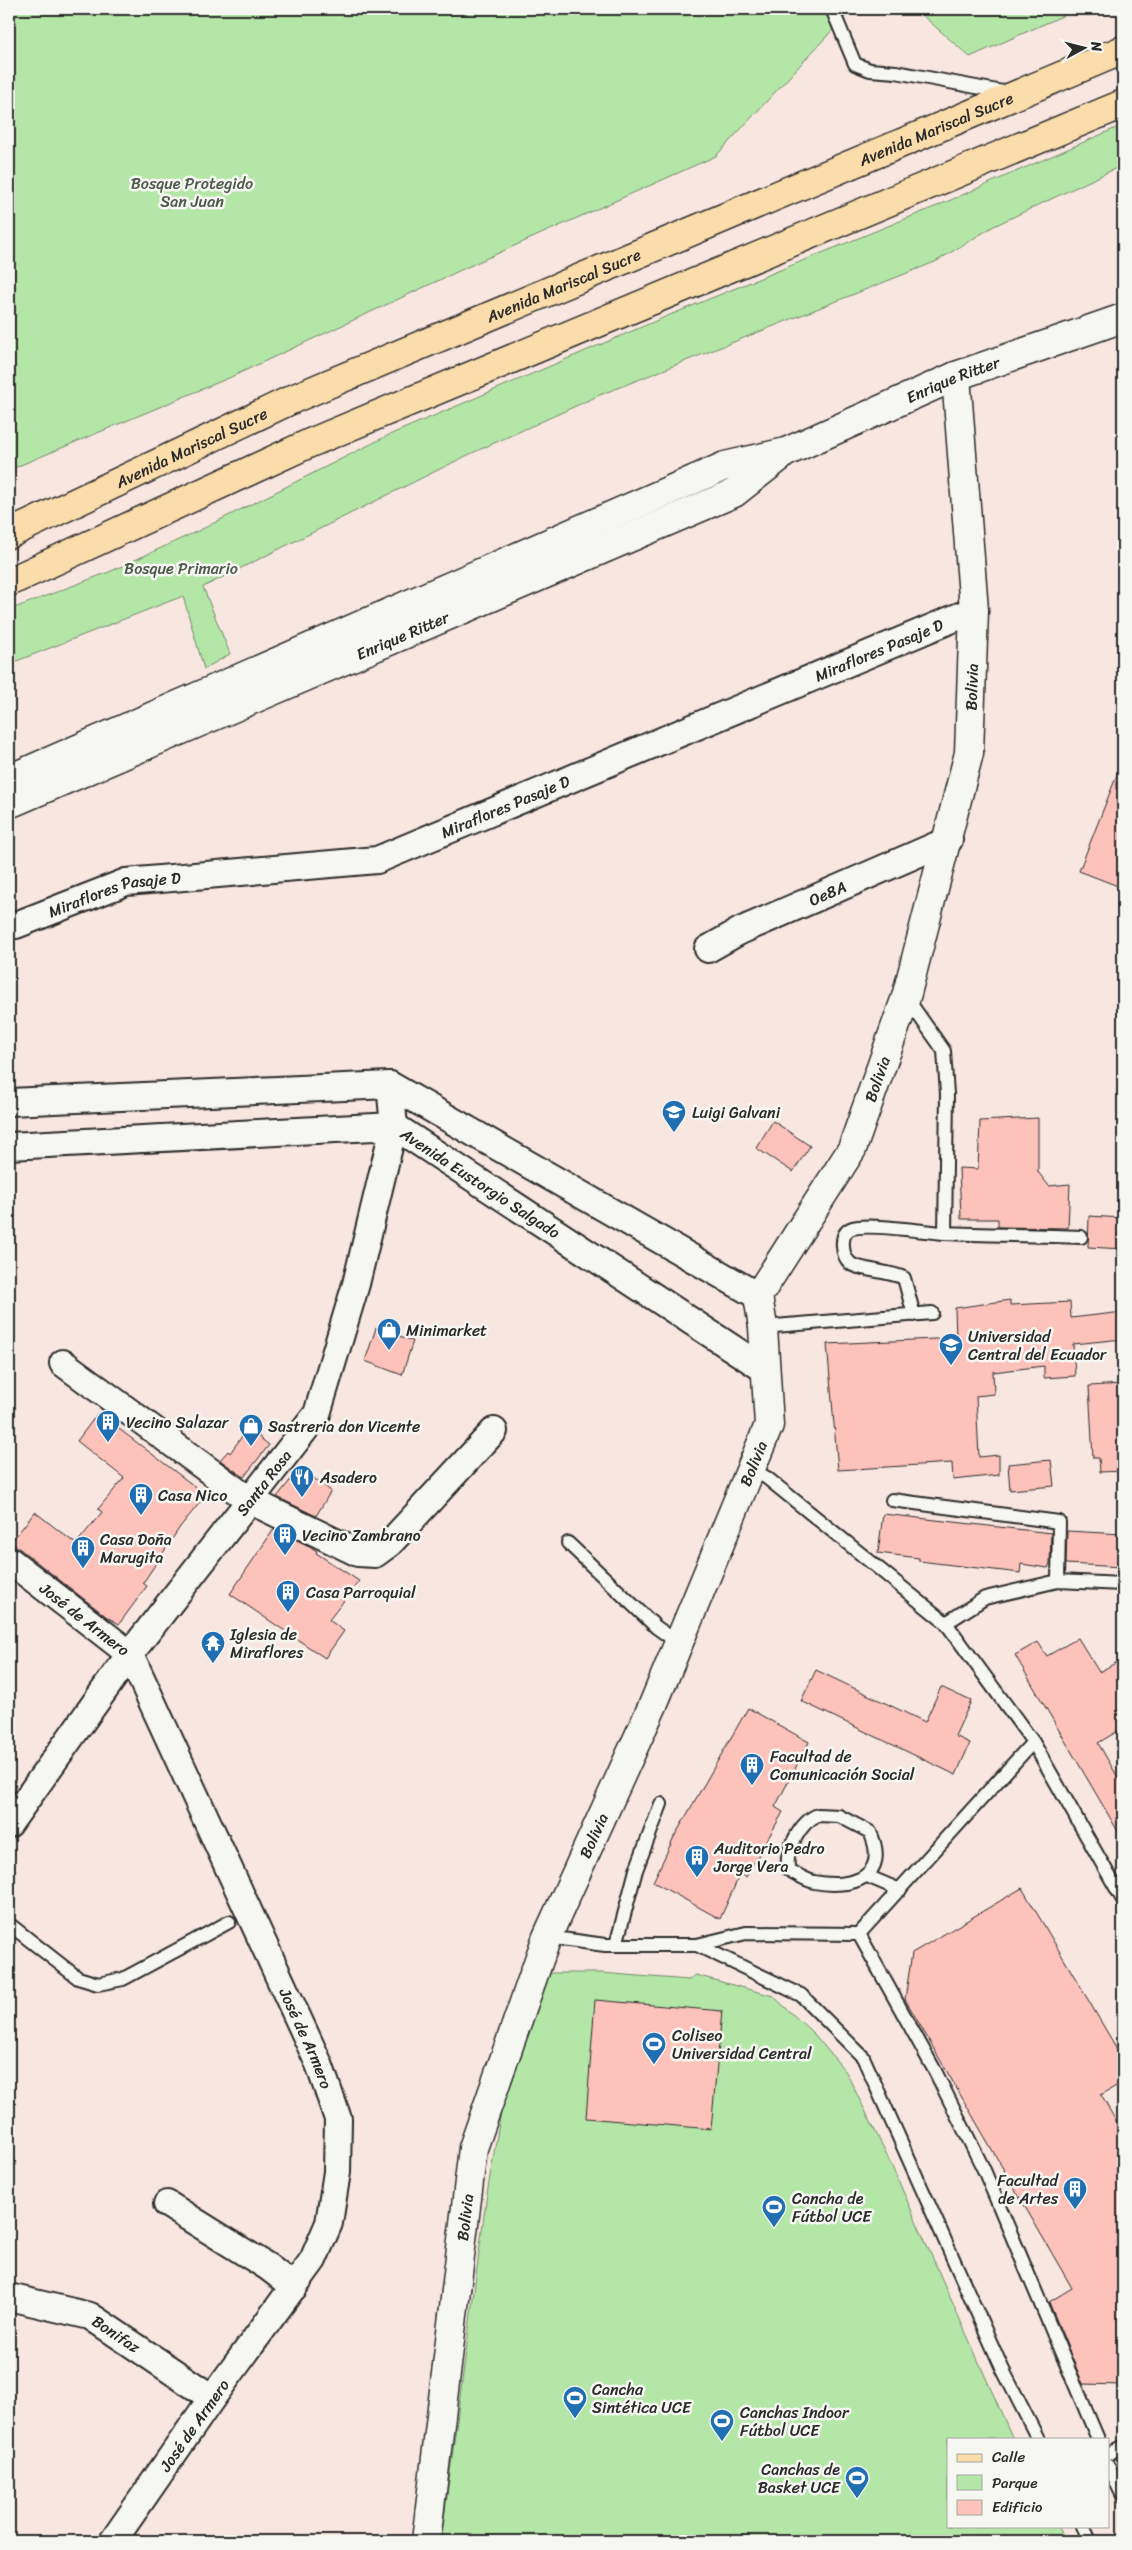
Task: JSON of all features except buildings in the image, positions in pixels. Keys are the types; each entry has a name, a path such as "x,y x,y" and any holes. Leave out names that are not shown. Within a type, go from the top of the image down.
{"main road":[{"name":"Avenida Mariscal Sucre","path":"9,534 295,398 1123,50"},
{"path":"9,582 310,443 1123,104"},
{"path":"9,526 58,511"}],"street":[{"name":"Enrique Ritter","path":"9,779 725,466 786,452 956,376 1123,318"},
{"name":"Bolivia","path":"426,2541 473,2148 547,1937 653,1705 769,1425 763,1328 758,1296 852,1149 906,997 948,840 969,753 974,610 956,376"},
{"name":"Enrique Ritter","path":"9,804 734,493 786,452"},
{"name":"Miraflores Pasaje D","path":"16,925 126,882 377,860 974,610"},
{"name":"Oe8A","path":"708,949 740,931 948,840"},
{"path":"9,1102 390,1085 758,1296"},
{"name":"Santa Rosa","path":"9,1824 130,1654 317,1414 356,1284 394,1126 390,1085"},
{"name":"Avenida Eustorgio Salgado","path":"9,1146 394,1126 764,1368"},
{"path":"63,1363 250,1500 358,1553 375,1554 390,1543 494,1431"},
{"name":"José de Armero","path":"9,1560 130,1654 319,2064 338,2119 337,2172 329,2223 313,2260 212,2398 113,2541"},
{"path":"167,2204 268,2267 294,2287"},
{"name":"Bonifaz","path":"9,2297 90,2316 212,2398"}],"lane":[{"path":"832,9 855,64 870,70 896,72 1018,94"},
{"path":"906,997 944,1052 947,1094 945,1233"},
{"path":"914,1315 904,1278 892,1272 856,1266 846,1258 843,1238 851,1228 1081,1237"},
{"path":"763,1328 932,1313"},
{"path":"751,1469 767,1478 946,1623 1033,1742 1123,1900"},
{"path":"892,1500 1060,1522 1058,1581"},
{"path":"568,1543 656,1627 678,1642"},
{"path":"946,1623 984,1598 1058,1581 1123,1584"},
{"path":"547,1937 616,1945 697,1945 746,1933 859,1934 1033,1742"},
{"path":"616,1945 636,1870 661,1804"},
{"path":"818,1815 839,1816 870,1832 875,1850 873,1864 867,1876 858,1882 839,1885 811,1882 789,1870 788,1854 807,1821 818,1815"},
{"path":"867,1876 900,1890"},
{"path":"9,1924 78,1978 98,1984 123,1979 229,1922"},
{"path":"859,1934 934,2072 984,2170 1098,2438"},
{"path":"697,1945 801,1995 863,2057 1002,2368 1037,2438"},
{"path":"1110,2453 1123,2446"},
{"path":"1110,2470 1123,2496"},
{"path":"1084,2528 1090,2541"}],"green space":[{"name":"Bosque Protegido San Juan","path":"9,9 852,9 716,156 476,263 231,377 9,470"},
{"path":"915,9 1078,9 970,57"},
{"name":"Bosque Primario","path":"1123,125 1123,165 994,226 935,262 600,395 470,454 203,587 230,654 204,669 183,596 9,664 9,610 109,572 200,530 389,435 665,317 937,206"},
{"path":"545,1973 601,1973 689,1980 696,1975 773,1996 814,2034 846,2072 886,2153 1013,2438 947,2438 947,2528 1059,2528 1066,2541 441,2541 486,2200 502,2106"}],"place":[{"name":"Luigi Galvani","path":"674,1133"},
{"name":"Minimarket","path":"389,1351"},
{"name":"Universidad Central del Ecuador","path":"951,1366"},
{"name":"Vecino Salazar","path":"108,1443"},
{"name":"Sastreria don Vicente","path":"251,1447"},
{"name":"Asadero","path":"302,1498"},
{"name":"Casa Nico","path":"141,1516"},
{"name":"Vecino Zambrano","path":"285,1556"},
{"name":"Casa Doña Marugita","path":"83,1569"},
{"name":"Casa Parroquial","path":"288,1613"},
{"name":"Iglesia de Miraflores","path":"213,1664"},
{"name":"Facultad de Comunicación Social","path":"752,1786"},
{"name":"Auditorio Pedro Jorge Vera","path":"697,1878"},
{"name":"Coliseo Universidad Central","path":"654,2065"},
{"name":"Facultad de Artes","path":"1075,2210"},
{"name":"Cancha de Fútbol UCE","path":"774,2228"},
{"name":"Cancha Sintética UCE","path":"575,2419"},
{"name":"Canchas Indoor Fútbol UCE","path":"722,2442"},
{"name":"Canchas de Basket UCE","path":"857,2499"}]}
